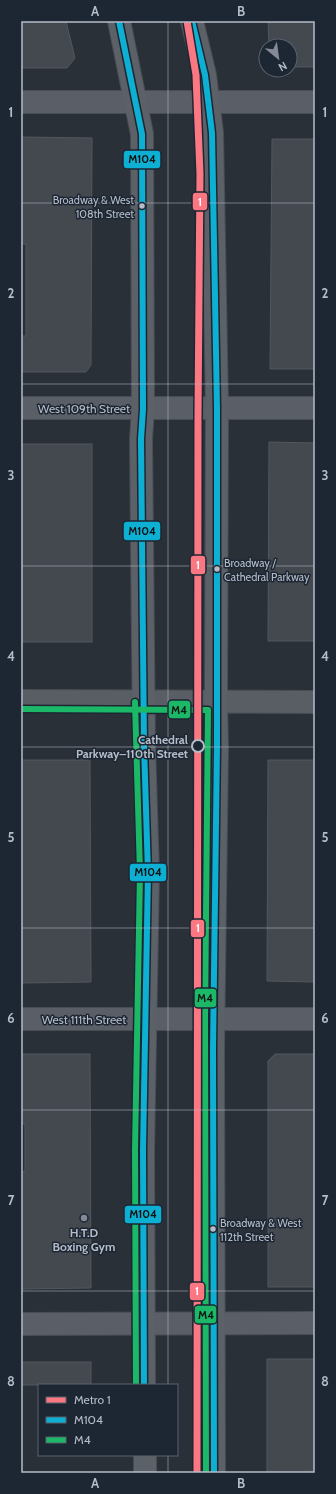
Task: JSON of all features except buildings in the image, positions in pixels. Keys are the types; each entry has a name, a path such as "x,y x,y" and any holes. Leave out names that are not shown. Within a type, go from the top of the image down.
{"main road":[{"path":"119,21 137,102 142,134 143,408 141,446 143,702 148,873 143,1173 143,1298 145,1324 144,1384"},
{"path":"192,21 201,57 209,102 212,133 217,407 216,702 218,747 213,1019 214,1473"},
{"path":"201,57 206,21"},
{"path":"21,701 315,702"},
{"path":"145,1456 145,1473"}],"street":[{"path":"21,102 315,102"},
{"name":"West 109th Street","path":"21,408 315,408"},
{"name":"West 111th Street","path":"21,1019 315,1019"},
{"path":"21,1324 315,1324"}],"metro line":[{"name":"1","path":"187,21 196,75 200,174 198,416 197,1473"}],"transit line":[{"name":"M104","path":"119,21 142,134 143,409 141,439 144,746 148,873 143,1150 144,1384"},
{"name":"M104","path":"192,21 205,75 212,133 217,407 217,747 213,1050 214,1473"},
{"name":"M4","path":"135,702 140,873 135,1150 136,1384"},
{"name":"M4","path":"21,709 208,710 205,1019 206,1473"}],"place":[{"name":"Broadway & West 108th Street","path":"142,206"},
{"name":"Broadway / Cathedral Parkway","path":"217,569"},
{"name":"Cathedral Parkway–110th Street","path":"198,746"},
{"name":"H.T.D Boxing Gym","path":"84,1218"},
{"name":"Broadway & West 112th Street","path":"213,1229"}]}
